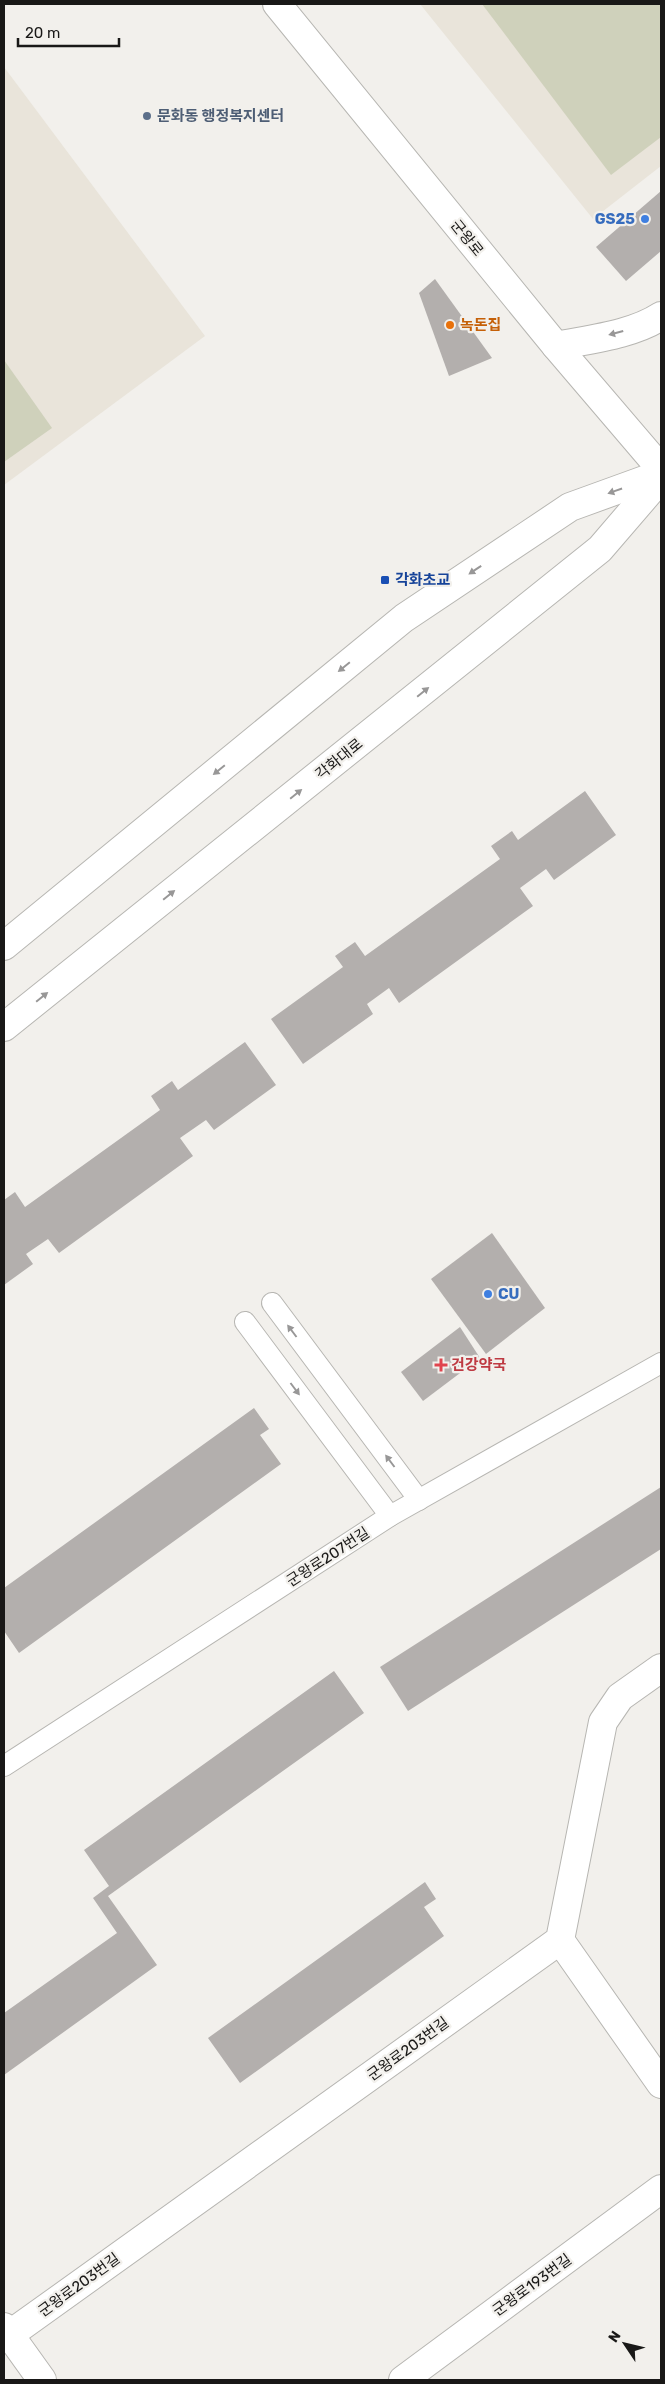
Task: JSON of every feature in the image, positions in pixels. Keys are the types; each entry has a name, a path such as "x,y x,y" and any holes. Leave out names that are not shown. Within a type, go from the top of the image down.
{"main road":[{"name":"군왕로","path":"277,4 556,346 661,469"},
{"path":"556,346 615,333 652,322 661,316"},
{"name":"각화대로","path":"4,946 404,618 570,507 661,476"},
{"name":"각화대로","path":"4,1027 600,549 661,476"},
{"path":"661,1668 620,1697 604,1722 560,1940 661,2084"},
{"name":"군왕로203번길","path":"7,2331 560,1940"},
{"name":"군왕로193번길","path":"403,2380 661,2189"},
{"path":"7,2331 42,2380"}],"lane":[{"path":"272,1303 419,1500"},
{"path":"245,1322 390,1516"},
{"name":"군왕로207번길","path":"4,1766 390,1516 661,1363"}],"shaded area":[{"path":"420,4 661,4 661,166 593,219"},
{"path":"4,67 205,336 4,485"}],"green space":[{"path":"482,4 661,4 661,137 611,175"},
{"path":"4,360 52,428 4,462"}],"building":[{"name":"GS25","path":"661,191 661,251 626,281 596,247"},
{"name":"녹돈집","path":"435,279 492,358 449,376 419,293"},
{"path":"585,791 616,835 554,880 546,869 520,888 533,906 399,1003 389,988 367,1004 373,1014 303,1064 271,1019 343,967 335,956 355,942 365,956 500,859 491,846 512,831 518,840"},
{"path":"245,1042 276,1085 214,1130 206,1120 180,1138 193,1156 59,1253 48,1239 26,1254 33,1264 4,1285 4,1200 15,1192 25,1207 160,1110 151,1096 172,1081 178,1090"},
{"name":"CU","path":"492,1233 545,1308 486,1354 431,1279"},
{"name":"건강약국","path":"460,1327 480,1358 423,1401 401,1372"},
{"path":"254,1408 269,1429 260,1435 281,1464 19,1653 4,1631 4,1588"},
{"path":"661,1487 661,1549 408,1711 380,1667"},
{"path":"334,1671 364,1713 108,1896 157,1965 4,2075 4,2013 117,1933 93,1898 109,1886 84,1850"},
{"path":"425,1882 436,1899 424,1907 444,1936 240,2083 208,2038"}],"place":[{"name":"문화동 행정복지센터","path":"147,116"},
{"name":"GS25","path":"645,219"},
{"name":"녹돈집","path":"450,325"},
{"name":"각화초교","path":"385,580"},
{"name":"CU","path":"488,1294"},
{"name":"건강약국","path":"441,1365"}]}
